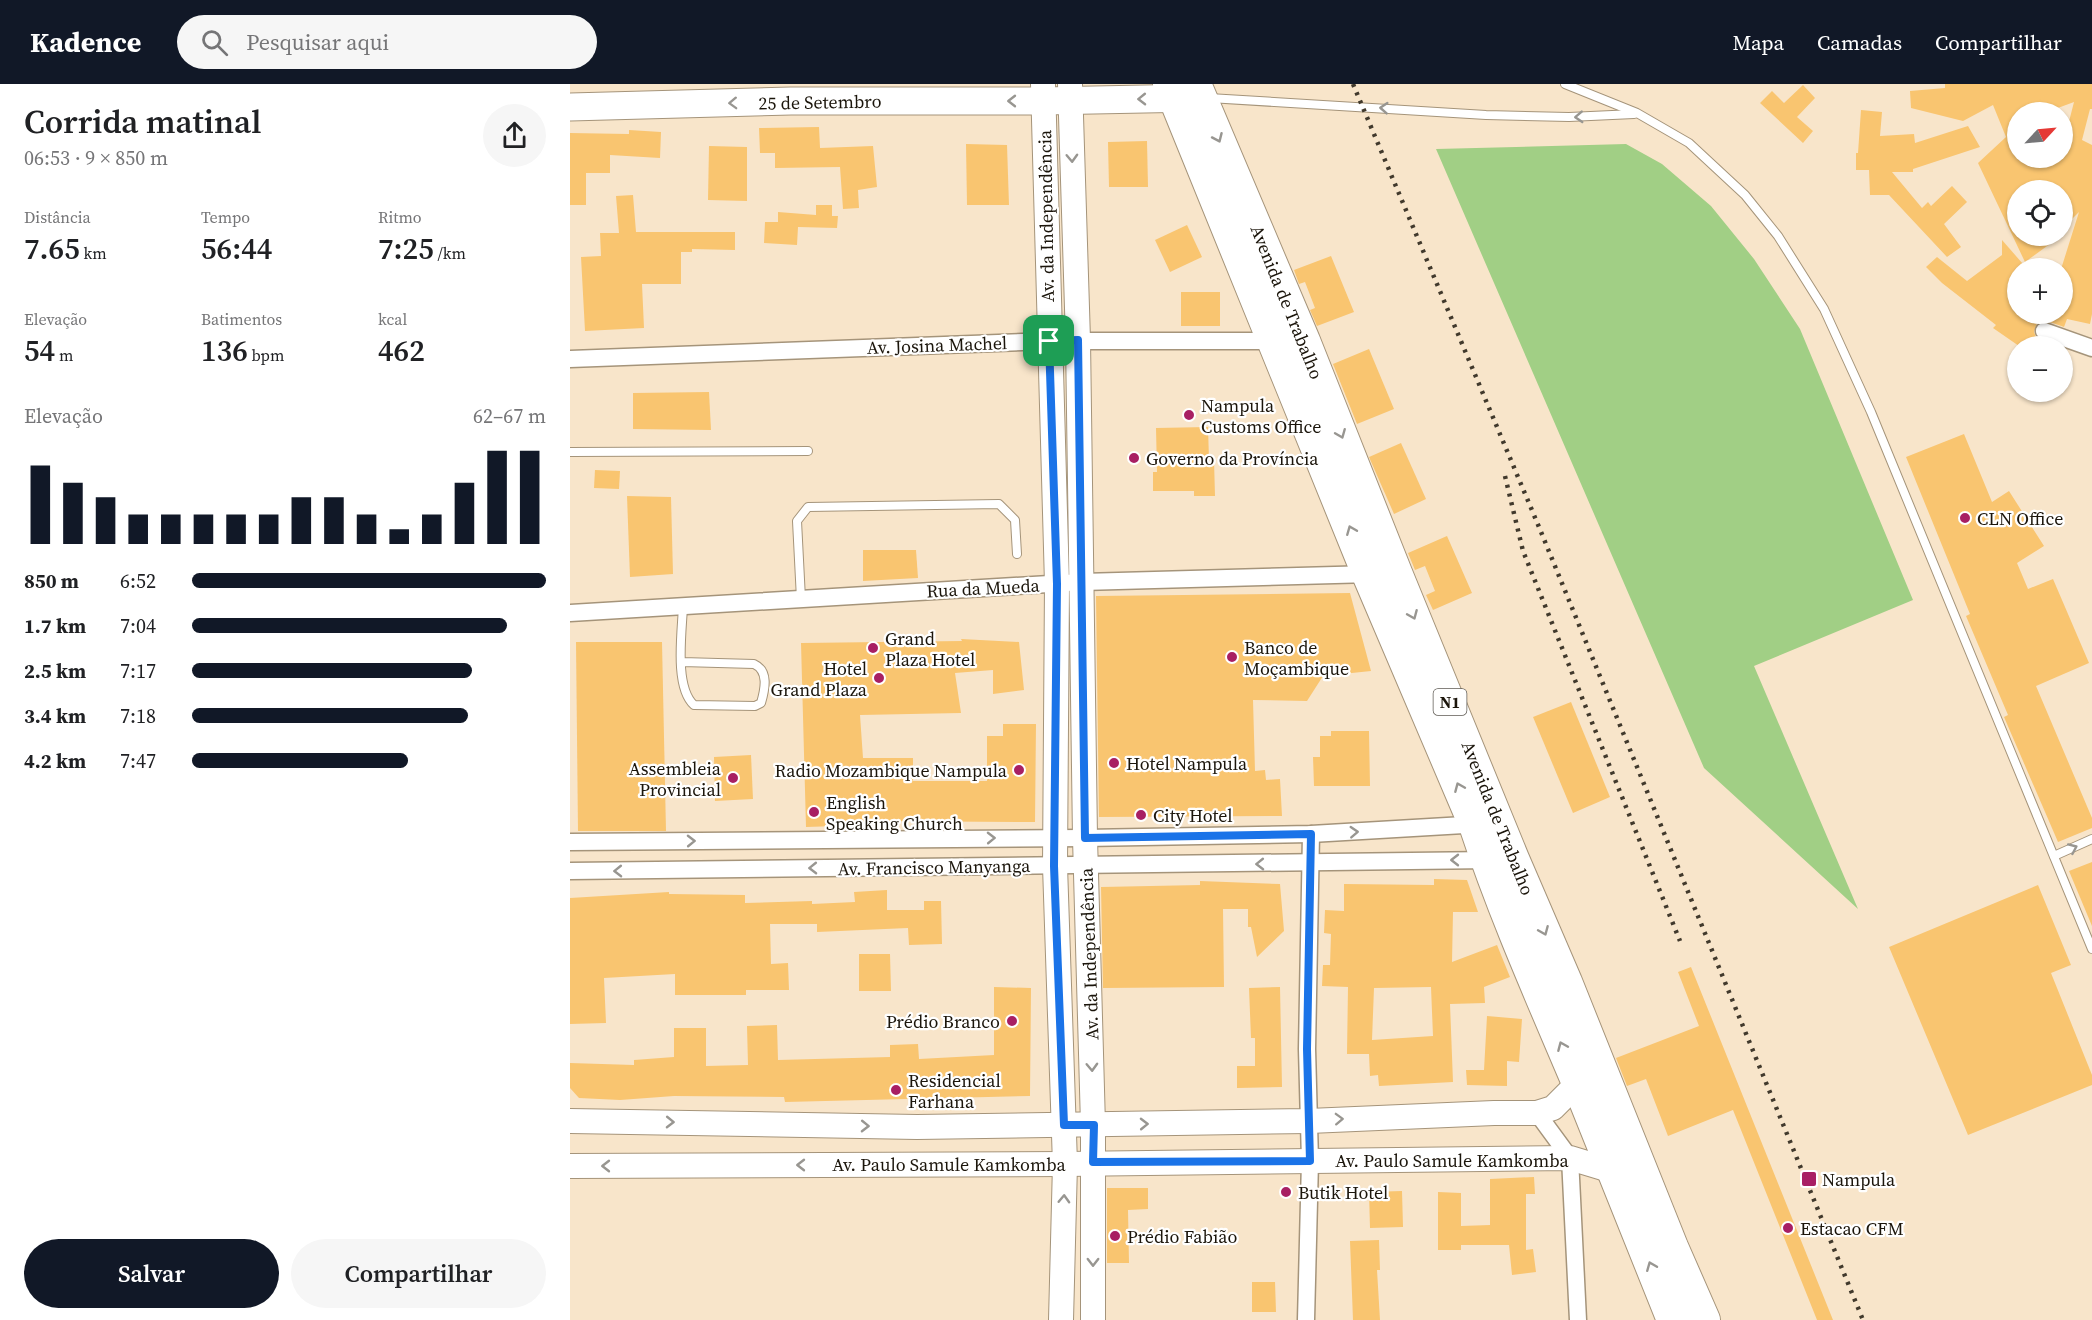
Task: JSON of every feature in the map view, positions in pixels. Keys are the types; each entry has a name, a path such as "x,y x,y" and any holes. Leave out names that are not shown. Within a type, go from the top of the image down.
{"highway":[{"name":"Avenida de Trabalho","path":"1185,91 1272,341 1382,574 1487,823 1553,988 1672,1247 1690,1318"},
{"name":"Avenida de Trabalho","path":"1185,91 1304,341 1382,574"},
{"name":"Avenida de Trabalho","path":"1553,988 1578,1083 1613,1171 1690,1318"}],"main road":[{"name":"25 de Setembro","path":"570,107 791,93 1185,91"},
{"name":"Av. da Independência","path":"1043,92 1057,584 1054,866 1065,1164 1061,1320"},
{"name":"Av. da Independência","path":"1070,92 1078,340 1085,838 1094,1125 1093,1320"},
{"name":"Av. Paulo Samule Kamkomba","path":"570,1120 917,1127 1309,1121 1537,1113 1553,1108 1578,1083"},
{"name":"Av. Paulo Samule Kamkomba","path":"570,1166 1065,1164 1570,1158 1613,1171"}],"street":[{"path":"2044,332 2092,348"},
{"name":"Av. Josina Machel","path":"570,359 1078,340 1304,341"},
{"name":"Rua da Mueda","path":"570,613 1082,582 1382,574"},
{"name":"Av. Francisco Manyanga","path":"570,842 1311,834 1487,823"},
{"path":"1306,1320 1310,1161 1307,1049 1311,834"},
{"name":"Av. Francisco Manyanga","path":"570,871 1500,859"},
{"path":"1537,1113 1570,1158 1578,1320"}],"lane":[{"path":"1565,84 1637,113 1689,143 1745,195 1778,236 1824,309 1871,412 2092,949"},
{"path":"1185,91 1485,115 1569,117 1637,113"},
{"path":"570,452 808,450"},
{"path":"801,599 797,521 808,507 999,504 1015,520 1017,554"},
{"path":"681,662 754,664 761,667 764,673 764,693 761,703 754,706 694,705 688,699 684,688 681,662 683,606"},
{"path":"2054,856 2092,839"}],"green space":[{"path":"1626,144 1662,164 1711,206 1754,259 1800,329 1913,600 1754,666 1858,909 1704,768 1436,149"}],"building":[{"path":"1945,84 2092,84 2092,109 2090,109 2082,140 2092,145 2092,314 2090,324 2073,320 2073,258 2065,258 2068,246 2073,246 2073,231 2079,212 2073,218 2073,180 2007,180 2007,224 1978,163 2006,137 1993,105 1963,121 1911,108 1910,91 1945,88"},
{"path":"1803,85 1815,98 1797,117 1813,131 1803,143 1760,103 1772,91 1784,103"},
{"path":"1861,110 1882,112 1880,136 1914,134 1915,143 1968,126 1980,147 1913,169 1913,172 1892,172 1922,208 1928,202 1931,206 1952,186 1967,202 1944,224 1961,247 1947,257 1889,195 1870,195 1869,170 1856,170"},
{"path":"819,127 820,148 873,146 877,187 858,190 859,208 843,209 840,167 775,168 775,153 760,153 759,128"},
{"path":"629,130 661,132 660,158 610,155 610,173 586,173 586,205 570,205 570,133 629,134"},
{"path":"1147,141 1148,187 1109,187 1108,142"},
{"path":"966,144 1007,145 1009,205 967,205"},
{"path":"709,146 747,147 747,201 708,200"},
{"path":"633,195 636,232 735,232 735,250 692,249 692,252 681,252 681,284 642,284 644,328 585,331 581,257 601,256 600,233 619,233 616,196"},
{"path":"816,205 832,205 832,216 838,216 837,228 798,227 797,245 764,243 765,222 778,222 778,212 816,215"},
{"path":"1187,225 1202,257 1170,272 1155,240"},
{"path":"2002,240 2018,258 2007,258 2007,324 2037,324 2034,332 2036,336 2007,338 1993,328 1996,325 1942,283 1926,267 1937,257 1967,281 2002,255"},
{"path":"2017,246 2047,246 2031,258 2023,258"},
{"path":"1331,256 1354,312 1317,326 1310,310 1315,308 1305,282 1299,284 1294,270"},
{"path":"1181,292 1220,292 1220,326 1181,326"},
{"path":"1369,349 1394,409 1357,424 1333,364"},
{"path":"709,392 711,430 633,429 633,393"},
{"path":"1208,427 1209,460 1214,460 1215,496 1194,496 1194,491 1153,491 1153,472 1157,472 1156,428"},
{"path":"1964,434 1992,502 2009,491 2044,546 2017,563 2028,589 2053,579 2089,663 2036,686 2092,818 2092,828 2058,842 2004,717 2008,715 1966,616 1970,614 1906,457"},
{"path":"1401,443 1426,499 1394,514 1369,457"},
{"path":"595,470 620,471 619,489 594,488"},
{"path":"627,496 671,497 673,574 630,577"},
{"path":"1447,536 1472,593 1433,610 1426,595 1435,591 1425,566 1415,570 1408,553"},
{"path":"863,550 916,550 918,578 863,581"},
{"path":"1350,593 1371,671 1323,676 1307,701 1253,700 1255,771 1265,770 1266,780 1280,779 1282,816 1099,817 1096,596"},
{"path":"961,639 1019,642 1024,690 993,694 993,670 955,673 961,713 860,715 863,758 913,758 913,781 987,781 987,736 1003,736 1003,724 1036,724 1035,822 868,821 868,825 806,827 801,643 962,641"},
{"path":"576,642 662,642 666,831 578,831"},
{"path":"1571,702 1610,797 1573,813 1533,717"},
{"path":"1331,731 1369,731 1370,786 1314,786 1313,757 1320,757 1320,736 1331,736"},
{"path":"751,755 753,799 715,801 714,757"},
{"path":"2092,862 2092,926 2069,871"},
{"path":"1434,879 1467,880 1478,912 1453,912 1452,962 1497,945 1510,977 1484,987 1485,1003 1450,1004 1453,1082 1379,1086 1378,1075 1370,1076 1369,1054 1347,1054 1348,987 1322,986 1323,965 1330,965 1331,934 1324,933 1325,910 1344,911 1344,884 1434,885","holes":["1431,987 1433,1036 1372,1040 1374,988"]},
{"path":"1200,881 1280,884 1284,931 1257,957 1251,927 1248,927 1248,909 1223,909 1224,987 1103,988 1101,887 1200,885"},
{"path":"2038,885 2071,965 2051,973 2092,1075 2092,1085 1968,1135 1889,947"},
{"path":"887,890 887,910 924,910 924,901 941,901 942,944 909,945 908,928 817,932 817,924 770,924 771,964 788,963 789,990 746,990 746,995 675,995 675,974 604,978 606,1023 570,1024 570,898 669,892 669,894 745,895 745,903 812,901 812,904 855,902 854,892"},
{"path":"859,954 890,954 891,991 859,991"},
{"name":"Estacao CFM","path":"1691,967 1833,1320 1817,1320 1733,1110 1668,1136 1646,1079 1627,1086 1616,1058 1699,1026 1678,972"},
{"path":"994,987 1031,988 1030,1096 785,1102 784,1097 674,1096 620,1100 579,1098 570,1088 570,1063 634,1065 634,1060 674,1057 674,1028 706,1028 706,1066 748,1065 747,1026 777,1025 778,1060 890,1057 890,1045 918,1044 919,1059 994,1055"},
{"path":"1280,987 1282,1087 1237,1088 1237,1066 1255,1066 1255,1038 1251,1038 1249,988"},
{"path":"1487,1016 1522,1019 1519,1062 1507,1061 1507,1086 1467,1085 1466,1070 1484,1070"},
{"path":"1534,1177 1535,1194 1526,1194 1526,1250 1533,1249 1536,1272 1512,1275 1509,1245 1461,1245 1461,1250 1438,1250 1438,1192 1461,1193 1461,1226 1490,1225 1490,1179"},
{"name":"Prédio Fabião","path":"1107,1188 1148,1188 1148,1209 1128,1210 1129,1263 1107,1263"},
{"path":"1402,1191 1403,1227 1370,1228 1369,1192"},
{"path":"1379,1240 1380,1270 1377,1270 1380,1320 1353,1320 1350,1241"},
{"path":"1252,1282 1275,1282 1276,1312 1252,1312"}],"railway":[{"path":"1353,84 1539,527 1863,1320"},
{"path":"1505,476 1523,551 1680,941"}],"place":[{"name":"Nampula Customs Office","path":"1189,415"},
{"name":"Governo da Província","path":"1134,458"},
{"name":"CLN Office","path":"1965,518"},
{"name":"Grand Plaza Hotel","path":"873,648"},
{"name":"Banco de Moçambique","path":"1232,657"},
{"name":"Hotel Grand Plaza","path":"879,678"},
{"name":"Hotel Nampula","path":"1114,763"},
{"name":"Radio Mozambique Nampula","path":"1019,770"},
{"name":"Assembleia Provincial","path":"733,778"},
{"name":"English Speaking Church","path":"814,812"},
{"name":"City Hotel","path":"1141,815"},
{"name":"Prédio Branco","path":"1012,1021"},
{"name":"Residencial Farhana","path":"896,1090"},
{"name":"Nampula","path":"1809,1179"},
{"name":"Butik Hotel","path":"1286,1192"},
{"name":"Estacao CFM","path":"1788,1228"},
{"name":"Prédio Fabião","path":"1115,1236"}],"route":[{"path":"1078,340 1085,838 1311,834 1307,1049 1310,1161 1093,1162 1094,1125 1064,1125 1054,866 1057,584 1049,341 1078,340"}]}
